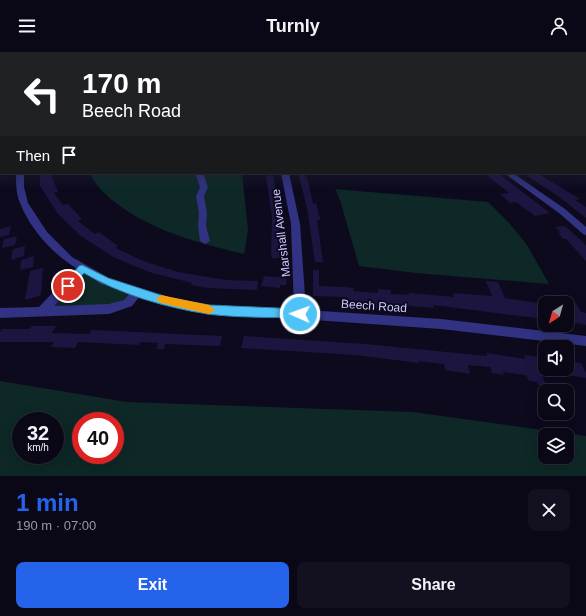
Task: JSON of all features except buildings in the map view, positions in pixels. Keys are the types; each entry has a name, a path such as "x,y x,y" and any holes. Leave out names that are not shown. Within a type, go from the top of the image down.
{"street":[{"name":"Beech Road","path":"20,174 20,187 24,203 33,219 44,234 69,258 82,268 105,281 170,302 209,310 300,314 441,324 586,341"},
{"path":"199,174 204,187 200,196 203,213 202,226 205,241"},
{"name":"Marshall Avenue","path":"285,174 294,221 299,262 300,314"},
{"path":"509,174 562,211 586,232"},
{"path":"42,311 68,286 82,268"},
{"path":"0,313 109,309 128,303 137,292"}],"green space":[{"path":"91,174 242,174 248,230 244,254 187,239 150,224 117,204 100,189"},
{"path":"335,189 488,202 510,224 527,245 549,284 416,273 359,266 340,200"},
{"path":"82,268 137,292 128,303 42,311"},
{"path":"0,381 127,402 413,412 538,429 538,464 574,464 574,434 586,436 586,476 0,476"}],"slow traffic":[{"path":"161,299 209,310"}],"route":[{"path":"68,286 82,268 105,281 170,302 209,310 300,314"}]}
